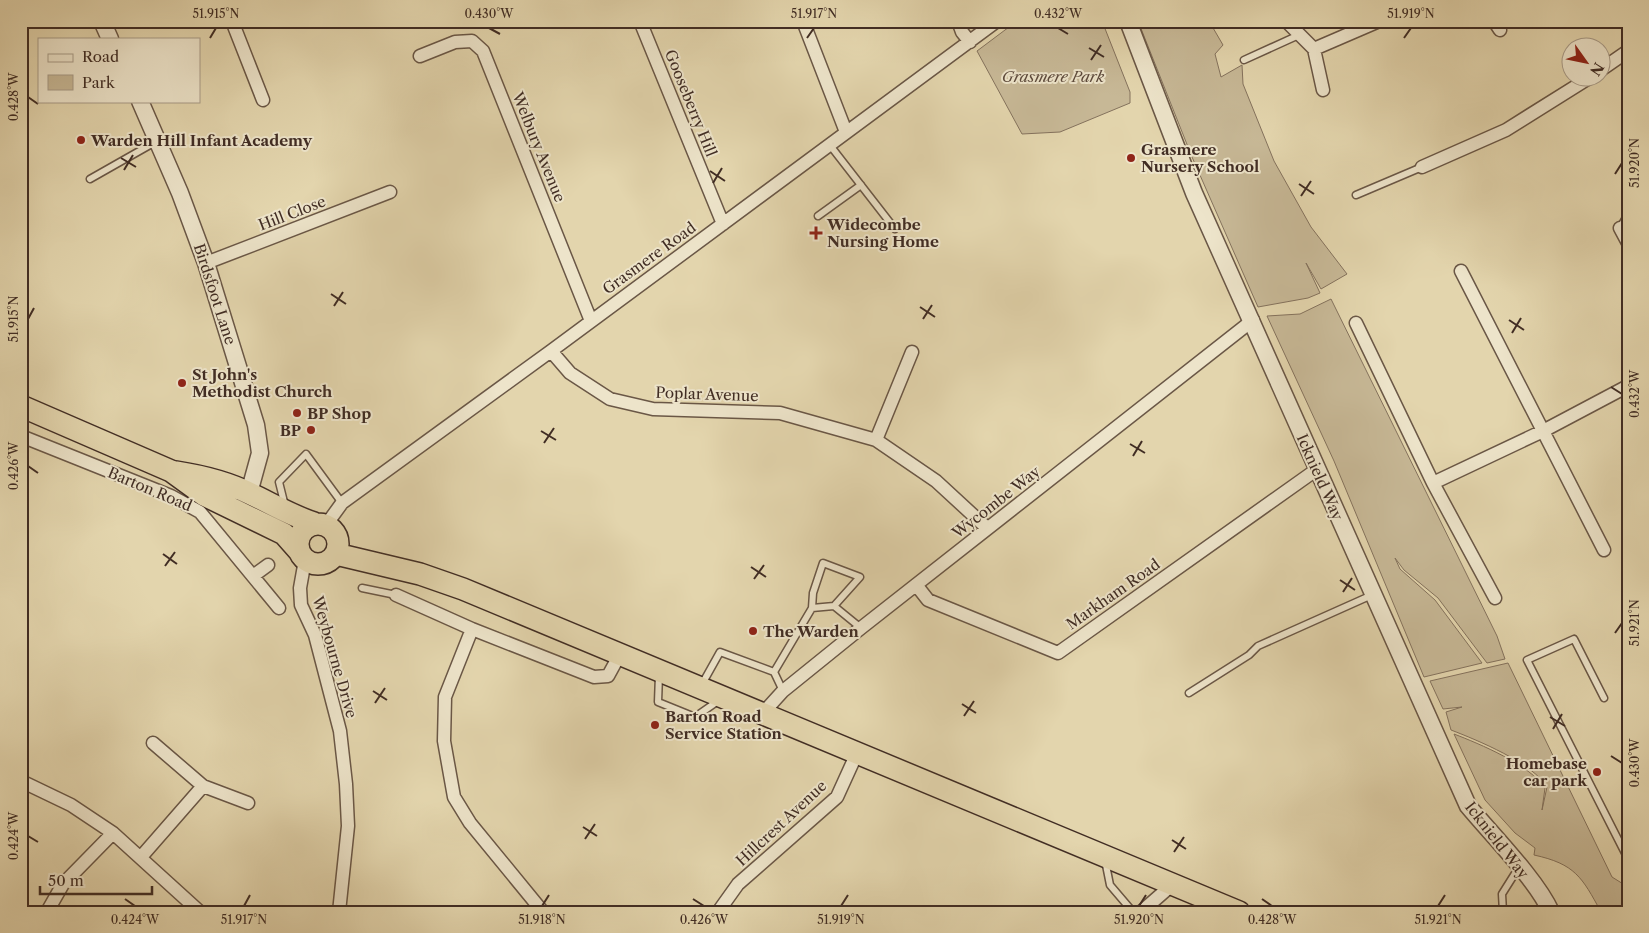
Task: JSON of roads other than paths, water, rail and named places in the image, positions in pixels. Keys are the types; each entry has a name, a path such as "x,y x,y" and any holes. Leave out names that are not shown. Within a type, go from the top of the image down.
{"highway":[{"name":"Barton Road","path":"21,406 171,471 204,496 284,534 302,556"},
{"name":"Barton Road","path":"171,471 213,478 249,493 286,512 320,524"},
{"path":"336,554 337,539 335,533 320,524 304,529 300,534 298,539 302,556 311,563 323,563 336,554 420,574 463,589 1238,912"}],"street":[{"path":"102,21 110,38"},
{"path":"232,21 264,100"},
{"name":"Gooseberry Hill","path":"640,21 723,224"},
{"path":"803,21 846,132"},
{"path":"958,21 962,32 970,42"},
{"name":"Grasmere Road","path":"320,524 342,503 552,351 997,21"},
{"name":"Icknield Way","path":"1128,21 1194,193 1253,320 1316,470 1468,806 1519,867 1546,902 1550,912"},
{"path":"1286,21 1314,49 1323,90"},
{"path":"1314,49 1379,21"},
{"name":"Welbury Avenue","path":"420,56 455,42 472,40 482,52 591,321"},
{"path":"1612,62 1628,51"},
{"path":"1422,167 1506,130 1572,88"},
{"name":"Birdsfoot Lane","path":"140,102 158,140 206,263 256,425 260,453 249,493"},
{"name":"Hill Close","path":"206,263 390,192"},
{"path":"1620,228 1628,243"},
{"path":"1461,271 1604,550"},
{"name":"Wycombe Way","path":"763,713 782,691 1253,320"},
{"path":"1356,324 1433,483 1495,598"},
{"name":"Poplar Avenue","path":"552,351 570,373 610,398 654,409 780,413 876,440 936,481 987,528"},
{"path":"876,440 912,352"},
{"path":"1433,483 1543,431 1628,386"},
{"name":"Barton Road","path":"21,436 193,507 208,520 279,608"},
{"name":"Markham Road","path":"917,586 928,600 1058,653 1316,470"},
{"name":"Weybourne Drive","path":"302,556 301,605 315,635 340,731 346,784 348,826 339,912"},
{"path":"253,576 268,565"},
{"path":"396,595 472,629 594,678 608,676 620,654"},
{"path":"472,629 445,697 444,742 454,797 470,823 543,912"},
{"path":"153,743 202,786 248,803"},
{"name":"Hillcrest Avenue","path":"718,912 738,884 837,797 857,753"},
{"path":"21,782 71,805 113,833 200,912"},
{"path":"141,857 202,786"},
{"path":"47,912 63,884 113,833"},
{"path":"1141,912 1173,884"}],"lane":[{"path":"1244,60 1299,35"},
{"path":"90,179 158,140"},
{"path":"829,144 894,229"},
{"path":"1356,194 1422,167"},
{"path":"818,216 861,185"},
{"path":"1620,228 1628,214"},
{"path":"286,512 279,482 306,454 342,503"},
{"path":"774,672 812,608 813,593 822,562 860,577 834,606 812,608"},
{"path":"362,588 396,595"},
{"path":"1189,693 1249,655 1258,646 1372,595"},
{"path":"834,606 861,628"},
{"path":"1604,698 1574,639 1527,660 1628,859"},
{"path":"700,687 720,652 774,672 782,691"},
{"path":"659,670 658,702 665,705 695,717 716,702 726,698"},
{"path":"1104,856 1110,885 1133,912"},
{"path":"1503,912 1502,894 1519,867"}],"place":[{"name":"Warden Hill Infant Academy","path":"81,140"},
{"name":"Grasmere Nursery School","path":"1131,158"},
{"name":"Widecombe Nursing Home","path":"816,233"},
{"name":"St John's Methodist Church","path":"182,383"},
{"name":"BP Shop","path":"297,413"},
{"name":"BP","path":"311,430"},
{"name":"The Warden","path":"753,631"},
{"name":"Barton Road Service Station","path":"655,725"},
{"name":"Homebase car park","path":"1597,772"}],"park label":[{"name":"Grasmere Park","path":"1053,76"}]}
